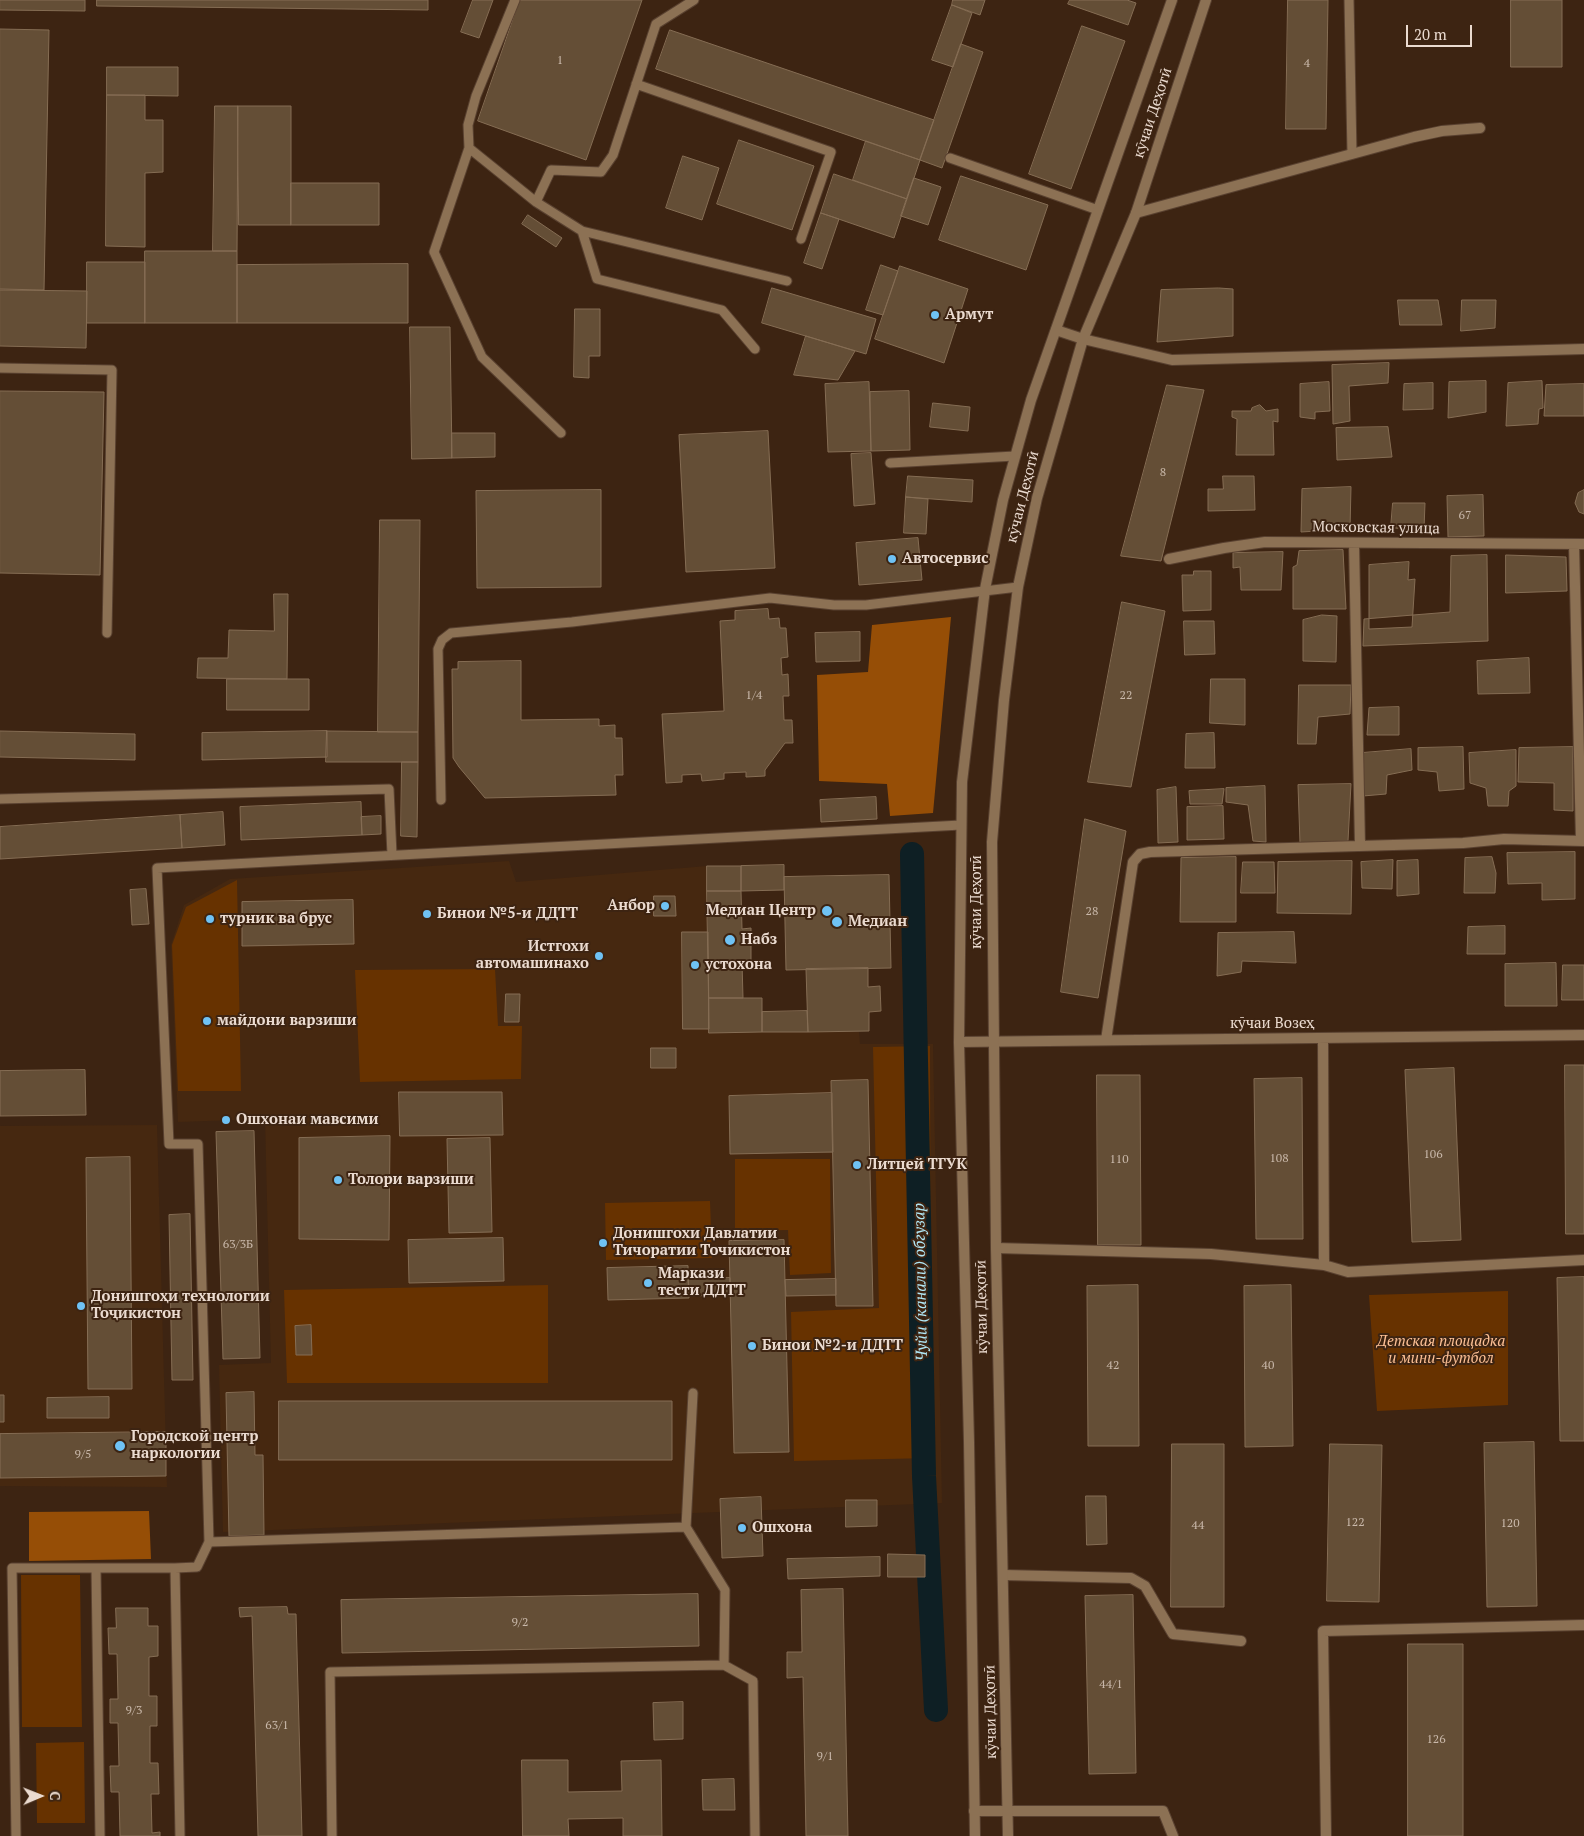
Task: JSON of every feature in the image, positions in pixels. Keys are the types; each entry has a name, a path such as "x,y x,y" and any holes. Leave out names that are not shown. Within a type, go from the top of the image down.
{"street":[{"name":"кӯчаи Деҳотӣ","path":"975,1836 969,1423 960,1042 962,782 985,590 1003,500 1031,400 1172,0"},
{"name":"кӯчаи Деҳотӣ","path":"1008,1836 996,1248 992,842 1004,700 1018,587 1036,498 1083,339 1136,212 1206,0"},
{"path":"1136,212 1423,135 1480,128"},
{"path":"1056,330 1083,339 1172,360 1584,349"},
{"name":"Московская улица","path":"1169,560 1224,548 1265,542 1579,544"},
{"path":"1354,543 1360,846"},
{"path":"1106,1040 1133,862 1140,854 1150,852 1463,843 1504,839 1582,841 1579,544"},
{"name":"кӯчаи Возеҳ","path":"960,1042 1584,1035"},
{"path":"1323,1039 1324,1265"},
{"path":"996,1248 1212,1254 1324,1265 1348,1272 1584,1260"},
{"path":"1003,1575 1131,1578 1145,1586 1173,1634 1241,1641"},
{"path":"1326,1836 1323,1631 1584,1625"},
{"path":"974,1811 1163,1811 1173,1836"}],"lane":[{"path":"515,0 476,96 468,125 469,148 434,252 482,356 561,433"},
{"path":"536,202 551,170 601,172 613,155 656,24 694,0"},
{"path":"1349,0 1352,154"},
{"path":"636,84 830,152 801,239"},
{"path":"469,148 536,202 582,231 787,281"},
{"path":"950,158 1098,210"},
{"path":"582,231 596,279 722,310 755,349"},
{"path":"0,368 112,370 107,633"},
{"path":"890,463 1015,456"},
{"path":"441,800 438,649 442,640 450,633 572,622 770,598 834,605 866,605 1018,587"},
{"path":"0,799 389,790 392,855"},
{"path":"16,1836 12,1568 197,1567 209,1542 198,1144 168,1144 157,868 961,825"},
{"path":"693,1393 686,1527 726,1590 724,1665"},
{"path":"209,1542 686,1527"},
{"path":"175,1568 180,1836"},
{"path":"96,1569 100,1836"},
{"path":"332,1836 330,1672 724,1665 753,1681 755,1836"}],"shaded area":[{"path":"951,617 933,813 890,816 887,784 819,781 817,675 868,672 872,625"},
{"name":"Донишгохи Давлатии Тичоратии Точикистон","path":"509,861 516,882 707,866 709,1031 859,1032 860,1044 933,1044 942,1503 223,1532 219,1365 271,1363 265,1119 178,1122 171,945 184,905 230,879"},
{"name":"Донишгоҳи технологии Тоҷикистон","path":"157,1125 167,1487 0,1486 0,1126"},
{"path":"149,1511 151,1559 29,1561 29,1512"}],"green space":[{"name":"майдони варзиши","path":"237,880 241,1091 178,1091 172,945 186,907"},
{"path":"495,969 498,1026 522,1026 521,1079 360,1082 355,970"},
{"path":"930,1046 931,1458 794,1461 791,1312 879,1308 873,1047"},
{"path":"735,1159 830,1159 831,1273 790,1275 788,1230 735,1231"},
{"path":"710,1201 712,1258 606,1260 605,1203"},
{"path":"548,1285 548,1383 287,1383 284,1290"},
{"name":"Детская площадка и мини-футбол","path":"1508,1291 1508,1405 1377,1411 1369,1295"},
{"path":"21,1575 80,1575 82,1727 22,1727"},
{"path":"84,1742 85,1823 37,1823 36,1743"}],"building":[{"path":"0,0 85,0 85,11 0,10"},
{"path":"97,0 428,0 428,10 97,6"},
{"path":"473,0 493,0 479,38 461,32"},
{"path":"520,0 642,0 586,160 478,121"},
{"path":"953,0 985,0 980,15 952,5"},
{"path":"1070,0 1127,0 1136,3 1128,25 1068,4"},
{"path":"1288,0 1328,0 1326,129 1286,129"},
{"path":"1511,0 1562,0 1562,67 1511,67"},
{"path":"952,5 972,13 953,67 932,60"},
{"path":"1082,26 1125,41 1071,189 1029,174"},
{"path":"0,29 49,30 44,290 0,289"},
{"path":"670,30 934,120 920,160 656,69"},
{"path":"961,44 983,52 942,168 920,160"},
{"path":"107,67 178,67 178,96 107,95"},
{"path":"107,95 145,95 145,120 163,120 163,172 145,173 145,247 106,246"},
{"path":"215,106 238,106 237,251 213,251"},
{"path":"238,106 291,106 291,225 239,225"},
{"path":"739,140 814,166 792,230 717,204"},
{"path":"866,141 920,160 907,199 853,180"},
{"path":"683,156 719,168 702,220 666,208"},
{"path":"834,174 907,199 894,238 821,213"},
{"path":"961,176 1048,205 1026,270 939,240"},
{"path":"914,178 941,187 928,225 901,216"},
{"path":"291,183 379,183 379,225 291,225"},
{"path":"821,213 839,219 822,269 804,263"},
{"path":"528,215 562,238 556,247 522,224"},
{"path":"145,251 237,251 237,323 145,323"},
{"path":"87,262 145,262 145,323 87,323"},
{"path":"408,264 408,323 237,323 237,265"},
{"path":"881,265 898,271 883,315 866,310"},
{"path":"900,266 968,289 944,363 875,339"},
{"path":"772,288 876,319 866,354 762,323"},
{"path":"1233,289 1233,336 1157,342 1161,290"},
{"path":"0,290 87,291 86,348 0,346"},
{"path":"1398,300 1438,300 1442,325 1400,325"},
{"path":"1462,300 1496,300 1495,328 1461,331"},
{"path":"575,309 600,309 600,356 589,356 589,378 574,377"},
{"path":"410,327 450,327 452,458 412,459"},
{"path":"806,336 855,351 838,380 794,375"},
{"path":"1389,363 1388,383 1349,386 1350,421 1333,424 1332,365"},
{"path":"1486,381 1486,412 1448,418 1449,382"},
{"path":"1542,381 1543,408 1539,409 1538,424 1506,426 1508,383"},
{"path":"869,382 871,451 828,452 825,384"},
{"path":"1329,382 1330,411 1315,412 1315,419 1300,417 1300,384"},
{"path":"1433,383 1433,409 1403,410 1404,384"},
{"path":"1584,384 1584,416 1544,416 1546,385"},
{"path":"1167,385 1204,390 1161,561 1121,556"},
{"path":"0,391 104,392 100,575 0,573"},
{"path":"909,391 910,450 871,451 870,392"},
{"path":"933,403 970,407 968,431 930,427"},
{"path":"1260,405 1266,411 1278,409 1278,422 1273,421 1274,455 1236,455 1237,419 1232,417 1232,411 1251,411 1252,408"},
{"path":"1388,427 1392,457 1337,460 1336,428"},
{"path":"768,431 775,568 686,572 679,435"},
{"path":"452,433 495,433 495,457 452,458"},
{"path":"871,453 875,504 854,506 851,454"},
{"path":"908,476 973,480 972,502 906,497"},
{"path":"1223,476 1254,476 1255,510 1208,511 1208,489 1223,489"},
{"path":"1351,487 1350,529 1301,532 1302,489"},
{"path":"601,490 601,587 477,588 476,491"},
{"path":"1584,490 1584,514 1579,512 1575,503 1578,493"},
{"path":"1483,495 1484,536 1448,537 1447,496"},
{"path":"906,497 928,499 926,534 904,533"},
{"path":"1393,503 1425,503 1424,529 1391,528"},
{"path":"380,520 420,520 418,732 378,732"},
{"path":"918,538 922,580 859,585 856,543"},
{"path":"1343,550 1346,609 1293,609 1293,567 1297,565 1299,551"},
{"path":"1283,552 1281,590 1241,590 1240,567 1233,568 1233,553"},
{"path":"1487,555 1488,641 1363,646 1364,619 1450,612 1451,556"},
{"path":"1506,555 1566,557 1567,591 1506,593"},
{"path":"1409,562 1408,580 1415,579 1412,627 1369,629 1369,565"},
{"path":"1194,571 1211,571 1211,610 1183,611 1182,575 1193,575"},
{"path":"274,594 288,594 287,679 197,678 198,658 228,658 229,630 274,631"},
{"path":"1122,602 1165,611 1131,787 1088,782"},
{"path":"768,609 769,619 779,618 780,628 786,628 788,657 781,658 782,675 788,674 789,696 783,696 784,720 792,720 793,743 785,743 765,770 765,776 746,777 746,772 724,773 724,779 702,781 701,774 682,775 682,782 666,783 662,714 724,711 720,621 735,620 735,611"},
{"path":"1322,615 1337,616 1336,662 1303,661 1303,620"},
{"path":"1184,621 1214,621 1215,654 1185,655"},
{"path":"860,632 860,661 816,662 815,633"},
{"path":"1529,658 1530,693 1478,694 1477,661"},
{"path":"521,661 521,720 599,719 599,726 615,725 615,738 622,738 623,775 615,775 616,795 485,798 459,767 453,758 452,669 458,669 458,662"},
{"path":"227,679 309,679 309,710 227,710"},
{"path":"1211,679 1245,679 1245,725 1210,723"},
{"path":"1299,685 1351,685 1350,714 1318,717 1316,744 1298,744"},
{"path":"1399,707 1399,735 1367,735 1369,708"},
{"path":"0,731 135,734 135,760 0,757"},
{"path":"327,731 327,757 202,760 202,733"},
{"path":"327,731 418,732 418,762 326,762"},
{"path":"1214,733 1215,768 1185,768 1186,734"},
{"path":"1463,747 1464,789 1439,791 1437,772 1418,770 1418,748"},
{"path":"1573,747 1573,811 1554,810 1554,783 1518,782 1519,748"},
{"path":"1411,749 1412,770 1387,775 1386,794 1363,796 1362,753"},
{"path":"1516,750 1516,786 1509,791 1508,806 1488,806 1486,788 1470,783 1469,753"},
{"path":"402,762 418,762 417,837 401,836"},
{"path":"1351,784 1348,841 1300,843 1298,785"},
{"path":"1265,786 1266,842 1253,841 1248,805 1226,802 1226,788"},
{"path":"1176,787 1178,842 1158,843 1157,790"},
{"path":"1224,789 1222,804 1190,804 1189,791"},
{"path":"876,797 877,819 821,822 820,800"},
{"path":"361,802 362,835 241,840 240,807"},
{"path":"1223,806 1224,839 1187,840 1187,807"},
{"path":"223,812 225,845 182,848 180,815"},
{"path":"180,815 182,848 0,859 0,827"},
{"path":"381,816 381,834 362,835 361,817"},
{"path":"1085,819 1126,831 1098,998 1061,992"},
{"path":"1575,852 1575,899 1542,900 1542,883 1508,884 1507,853"},
{"path":"1236,857 1236,922 1180,922 1181,858"},
{"path":"1492,857 1496,873 1495,893 1464,893 1465,858"},
{"path":"1393,860 1392,889 1362,888 1361,862"},
{"path":"1418,860 1419,894 1397,896 1397,861"},
{"path":"1352,861 1351,914 1277,913 1278,862"},
{"path":"1243,862 1274,862 1275,893 1241,893"},
{"path":"784,865 784,890 741,891 741,866"},
{"path":"707,866 741,866 741,891 707,891"},
{"name":"Медиан","path":"889,875 891,968 786,970 784,877"},
{"path":"146,889 149,924 132,925 130,890"},
{"path":"707,891 741,891 742,929 751,928 751,962 742,962 743,998 709,998"},
{"name":"Анбор","path":"654,896 675,896 676,916 654,916"},
{"path":"353,900 354,944 242,946 242,902"},
{"path":"1505,926 1505,954 1467,954 1468,927"},
{"name":"устохона","path":"682,932 708,932 709,1029 683,1029"},
{"path":"1294,932 1296,963 1242,961 1241,972 1217,976 1218,933"},
{"path":"1556,963 1557,1006 1505,1006 1505,964"},
{"path":"1563,965 1584,965 1584,1000 1562,1000"},
{"path":"868,968 868,987 880,986 881,1011 869,1012 869,1031 808,1032 806,969"},
{"path":"506,994 520,994 519,1022 505,1022"},
{"path":"709,998 762,998 762,1032 709,1033"},
{"path":"807,1011 808,1032 762,1032 762,1012"},
{"path":"651,1048 676,1048 676,1068 651,1068"},
{"path":"1565,1065 1584,1065 1584,1234 1566,1234"},
{"path":"1454,1068 1461,1240 1412,1242 1405,1070"},
{"path":"85,1070 86,1115 0,1116 0,1071"},
{"path":"1097,1075 1140,1075 1141,1245 1098,1245"},
{"path":"1302,1078 1303,1239 1256,1239 1254,1079"},
{"path":"868,1080 873,1306 836,1306 831,1081"},
{"path":"399,1092 502,1092 503,1135 400,1136"},
{"path":"832,1093 833,1152 730,1154 729,1096"},
{"path":"254,1131 260,1358 223,1359 216,1132"},
{"path":"390,1136 389,1240 299,1239 299,1138"},
{"path":"490,1138 492,1232 449,1233 447,1139"},
{"path":"130,1157 132,1389 88,1389 86,1158"},
{"path":"190,1214 193,1380 172,1380 169,1215"},
{"path":"503,1238 504,1281 409,1283 408,1240"},
{"path":"784,1240 789,1452 734,1453 729,1241"},
{"name":"Маркази тести ДДТТ","path":"688,1266 689,1298 608,1300 607,1268"},
{"path":"1584,1277 1584,1441 1560,1441 1557,1278"},
{"path":"730,1278 730,1295 689,1296 688,1279"},
{"path":"836,1279 836,1295 786,1296 785,1280"},
{"path":"1138,1285 1139,1446 1088,1446 1087,1286"},
{"path":"1291,1285 1293,1446 1245,1447 1244,1286"},
{"path":"311,1325 312,1355 296,1355 295,1326"},
{"path":"254,1392 255,1455 263,1455 264,1535 229,1536 226,1393"},
{"path":"0,1395 4,1395 4,1422 0,1422"},
{"path":"109,1397 109,1418 47,1418 47,1398"},
{"path":"279,1401 672,1401 672,1460 279,1460"},
{"path":"166,1432 166,1476 0,1478 0,1434"},
{"path":"1534,1442 1537,1606 1487,1607 1484,1443"},
{"path":"1172,1444 1224,1444 1224,1607 1171,1607"},
{"path":"1330,1444 1382,1445 1379,1602 1327,1601"},
{"path":"1086,1496 1106,1496 1107,1544 1087,1545"},
{"name":"Ошхона","path":"761,1497 763,1556 722,1558 720,1499"},
{"path":"846,1500 877,1500 877,1526 846,1527"},
{"path":"888,1554 925,1555 925,1577 888,1577"},
{"path":"880,1557 880,1576 788,1579 787,1559"},
{"path":"843,1589 848,1836 806,1836 803,1677 787,1678 787,1652 802,1652 801,1590"},
{"path":"698,1594 699,1646 342,1653 341,1600"},
{"path":"1133,1595 1136,1773 1089,1774 1085,1596"},
{"path":"287,1607 288,1614 296,1614 302,1836 258,1836 252,1616 240,1617 239,1608"},
{"path":"116,1608 148,1608 148,1626 158,1626 158,1656 149,1657 149,1696 157,1696 157,1726 150,1726 150,1763 158,1763 159,1794 151,1794 152,1833 160,1832 160,1836 120,1836 119,1792 111,1792 110,1766 119,1766 118,1723 110,1723 110,1699 118,1699 117,1654 109,1654 108,1628 116,1628"},
{"path":"1408,1644 1463,1644 1463,1836 1408,1836"},
{"path":"683,1702 683,1739 654,1740 653,1703"},
{"path":"522,1760 568,1760 568,1792 622,1791 621,1761 661,1760 662,1836 623,1836 623,1818 568,1819 569,1836 523,1836"},
{"path":"734,1779 735,1810 703,1810 702,1780"}],"waterway":[{"name":"Чуйи (канали) обгузар","path":"912,854 924,1476 936,1710"}],"place":[{"name":"Армут","path":"935,315"},
{"name":"Автосервис","path":"892,559"},
{"name":"Анбор","path":"665,906"},
{"name":"Медиан Центр","path":"827,911"},
{"name":"Бинои №5-и ДДТТ","path":"427,914"},
{"name":"турник ва брус","path":"210,919"},
{"name":"Медиан","path":"837,922"},
{"name":"Набз","path":"730,940"},
{"name":"Истгохи автомашинахо","path":"599,956"},
{"name":"устохона","path":"695,965"},
{"name":"майдони варзиши","path":"207,1021"},
{"name":"Ошхонаи мавсими","path":"226,1120"},
{"name":"Литцей ТГУК","path":"857,1165"},
{"name":"Толори варзиши","path":"338,1180"},
{"name":"Донишгохи Давлатии Тичоратии Точикистон","path":"603,1243"},
{"name":"Маркази тести ДДТТ","path":"648,1283"},
{"name":"Донишгоҳи технологии Тоҷикистон","path":"81,1306"},
{"name":"Бинои №2-и ДДТТ","path":"752,1346"},
{"name":"Городской центр наркологии","path":"120,1446"},
{"name":"Ошхона","path":"742,1528"}]}
